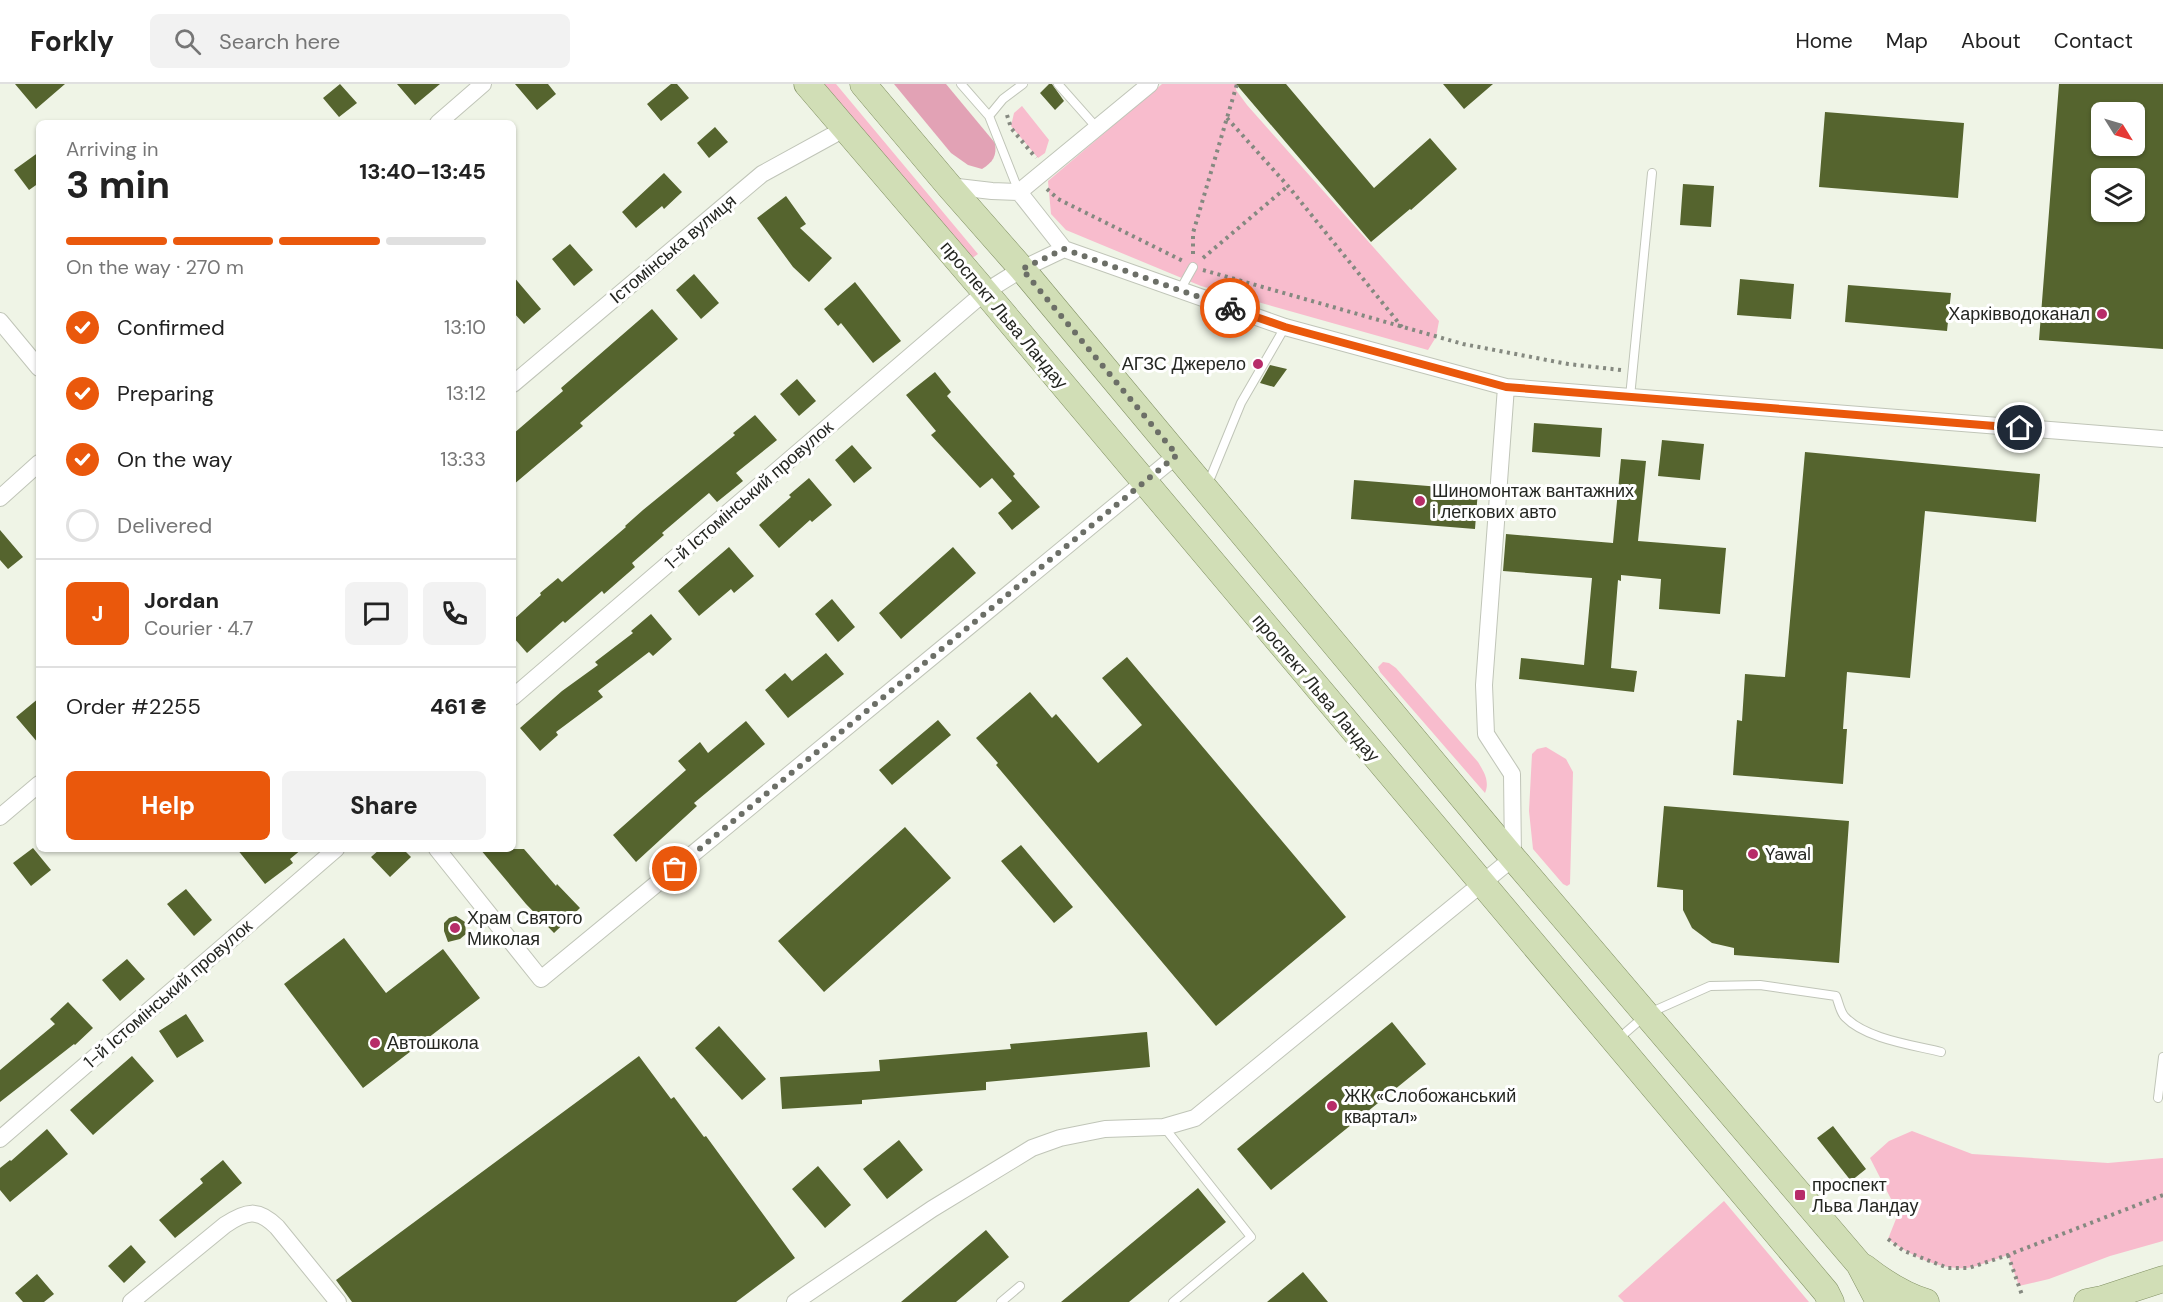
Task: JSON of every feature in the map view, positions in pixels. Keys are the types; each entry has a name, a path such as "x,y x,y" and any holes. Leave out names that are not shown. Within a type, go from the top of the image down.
{"main road":[{"name":"проспект Льва Ландау","path":"807,84 985,292 1832,1299"},
{"path":"863,84 1022,269 1513,858 1858,1264 1879,1302"},
{"path":"1858,1264 1885,1283 1912,1298 1926,1302"},
{"path":"2095,1301 2163,1279"}],"street":[{"path":"441,120 483,84"},
{"path":"949,186 1019,192 1150,84"},
{"name":"Істомінська вулиця","path":"516,381 762,174 844,129"},
{"path":"1019,192 1064,249 1285,327 1506,387 2163,439"},
{"name":"1-й Істомінський провулок","path":"516,694 985,292 1022,269 1064,249"},
{"path":"0,321 36,364"},
{"path":"795,1302 932,1209 1032,1148 1060,1138 1105,1129 1164,1127 1185,1122 1204,1111 1513,858 1512,774 1486,734 1484,685 1506,387"},
{"path":"439,852 542,979 1177,455"},
{"path":"0,498 36,467"},
{"path":"0,817 36,787"},
{"name":"1-й Істомінський провулок","path":"0,1139 333,852"},
{"path":"131,1302 225,1225 239,1216 254,1213 266,1217 277,1227 338,1302"}],"lane":[{"path":"961,84 989,116 1019,192"},
{"path":"989,116 1003,99 1023,84"},
{"path":"1058,84 1097,129"},
{"path":"1630,397 1652,173"},
{"path":"1180,291 1193,267"},
{"path":"1205,489 1241,403 1285,327"},
{"path":"1614,1042 1647,1014 1710,986 1760,985 1836,996 1843,1016 1856,1027 1879,1036 1941,1052"},
{"path":"2158,1098 2163,1057"},
{"path":"1164,1127 1251,1237 1173,1302"},
{"path":"1001,1302 1020,1286"}],"path":[{"path":"1193,267 1193,233 1237,84"},
{"path":"1003,99 1011,128 1036,158 1037,175 1049,193 1193,267 1463,344 1568,364 1633,371"},
{"path":"1227,118 1288,186 1402,328"},
{"path":"1193,267 1288,186"},
{"path":"1888,1239 1904,1251 1948,1268 1969,1268 2163,1195"},
{"path":"2008,1255 2022,1295"}],"shaded area":[{"path":"822,84 836,84 978,254 971,259"},
{"path":"894,84 946,84 995,143 995,155 989,164 982,169 968,165 951,153"},
{"path":"1162,84 1237,84 1236,90 1247,105 1439,321 1436,337 1428,350 1201,286 1066,230 1051,214 1048,181"},
{"path":"1022,106 1049,140 1045,153 1038,158 1011,126 1014,113"},
{"path":"1383,662 1396,668 1478,762 1487,781 1485,793 1380,672 1378,667"},
{"path":"1546,747 1566,759 1573,772 1570,884 1567,886 1533,849 1529,811 1532,754 1537,749"},
{"path":"1912,1131 1972,1154 2108,1163 2163,1158 2163,1241 2110,1256 2049,1279 2019,1286 2008,1255 1967,1268 1946,1267 1925,1260 1905,1251 1888,1239 1896,1219 1891,1199 1870,1158 1889,1141"},
{"path":"1724,1201 1809,1302 1624,1302 1618,1296"}],"building":[{"path":"15,84 65,84 36,109"},
{"path":"340,84 357,103 339,117 323,98"},
{"path":"397,84 440,84 415,105"},
{"path":"515,84 548,84 556,94 537,110"},
{"path":"671,84 677,84 689,98 661,121 647,104"},
{"path":"1052,84 1064,101 1055,110 1040,93"},
{"path":"1236,84 1286,84 1374,188 1430,138 1457,169 1371,242"},
{"path":"1443,84 1493,84 1464,109"},
{"path":"2059,84 2163,84 2163,349 2039,340"},
{"path":"1825,112 1964,123 1958,198 1819,187"},
{"path":"715,127 728,142 709,158 697,143"},
{"path":"36,154 36,185 29,190 14,170"},
{"path":"664,173 682,192 664,209 662,206 636,228 622,212"},
{"path":"1683,184 1714,186 1711,227 1680,225"},
{"path":"786,196 806,224 800,228 832,258 809,282 793,267 757,218"},
{"path":"570,244 593,270 574,286 552,259"},
{"path":"694,274 719,303 701,319 676,290"},
{"path":"1740,279 1794,284 1791,319 1737,315"},
{"path":"516,280 541,309 524,324 516,315"},
{"path":"855,282 901,341 873,363 841,323 838,326 824,309"},
{"path":"1848,285 1951,293 1947,331 1845,322"},
{"path":"652,309 678,339 580,423 583,426 516,482 516,431 563,391 561,388"},
{"path":"1270,365 1287,369 1274,387 1260,383"},
{"path":"935,372 951,392 947,396 1015,474 1013,476 1040,507 1012,530 998,513 1012,501 992,478 980,488 931,435 936,431 906,395"},
{"path":"797,379 816,401 799,416 780,394"},
{"path":"755,415 777,440 736,473 743,481 717,502 709,493 662,533 664,535 632,563 635,567 604,594 602,591 565,623 563,621 527,653 516,640 516,617 541,595 540,593 558,578 562,582 643,510 735,435 733,433"},
{"path":"1534,423 1602,428 1600,457 1532,452"},
{"path":"1662,440 1704,444 1700,480 1658,476"},
{"path":"852,445 872,468 854,483 835,460"},
{"path":"1805,452 2040,474 2036,522 1925,511 1910,678 1847,672 1843,729 1847,729 1843,784 1733,775 1737,720 1742,721 1745,674 1785,677"},
{"path":"1621,459 1646,461 1638,541 1726,548 1720,614 1659,609 1661,579 1621,575 1621,581 1618,580 1611,668 1637,671 1634,692 1519,679 1521,658 1584,665 1592,578 1503,571 1506,534 1613,543"},
{"path":"809,478 832,505 812,522 810,520 779,548 759,525"},
{"path":"1354,480 1478,490 1475,529 1351,519"},
{"path":"0,530 23,557 8,569 0,560"},
{"path":"729,547 754,576 734,593 731,589 699,616 678,591"},
{"path":"953,547 976,573 901,639 879,613"},
{"path":"832,599 855,627 838,642 815,614"},
{"path":"651,614 672,639 653,656 649,652 598,691 603,697 556,732 558,735 540,751 520,728 562,691 598,665 595,662 633,633 631,631"},
{"path":"826,653 844,674 788,718 765,690 785,673 792,681"},
{"path":"1127,657 1346,917 1216,1026 996,765 998,763 976,738 1030,692 1052,718 1056,714 1098,763 1142,725 1102,678"},
{"path":"36,700 36,740 16,717"},
{"path":"938,720 951,735 892,785 879,770"},
{"path":"746,721 765,744 694,803 697,806 636,862 613,835 686,770 678,761 700,742 708,753"},
{"name":"Yawal","path":"1664,806 1849,821 1839,963 1734,955 1734,948 1712,943 1692,928 1683,910 1683,890 1657,887"},
{"path":"905,827 951,878 824,992 778,941"},
{"path":"1021,845 1073,907 1054,923 1001,861"},
{"path":"33,848 51,870 31,886 13,863"},
{"path":"516,849 524,849 556,886 557,884 580,908 554,933 526,904 483,852 516,852"},
{"path":"239,852 298,852 290,859 293,863 265,884"},
{"path":"377,852 406,852 411,857 390,877 371,857"},
{"path":"186,889 212,920 194,936 167,904"},
{"name":"Храм Святого Миколая","path":"456,916 465,922 466,934 460,939 448,942 444,923"},
{"name":"Автошкола","path":"344,938 386,993 443,949 480,998 363,1088 284,984"},
{"path":"127,959 145,979 120,1001 102,980"},
{"path":"68,1002 93,1028 75,1045 0,1102 0,1070 55,1024 50,1019"},
{"path":"186,1014 204,1041 177,1058 159,1031"},
{"name":"ЖК «Слобожанський квартал»","path":"1392,1022 1426,1064 1271,1190 1237,1149"},
{"path":"719,1026 766,1079 742,1100 695,1048"},
{"path":"1147,1032 1150,1067 986,1082 986,1090 862,1100 862,1104 782,1109 780,1077 880,1071 879,1060 1011,1049 1010,1044"},
{"path":"132,1056 154,1081 93,1135 70,1110"},
{"path":"639,1056 671,1099 674,1097 704,1137 706,1136 795,1258 736,1302 352,1302 336,1280"},
{"path":"1833,1126 1866,1169 1851,1181 1817,1138"},
{"path":"47,1129 68,1154 10,1202 0,1190 0,1168"},
{"path":"899,1140 923,1170 887,1199 863,1169"},
{"path":"223,1160 242,1183 175,1238 159,1220 203,1183 200,1179"},
{"path":"818,1166 851,1205 825,1228 792,1189"},
{"path":"1198,1188 1226,1222 1129,1302 1061,1302"},
{"path":"986,1230 1009,1257 956,1302 901,1302"},
{"path":"131,1245 146,1262 124,1283 108,1266"},
{"path":"1303,1272 1328,1302 1267,1302"},
{"path":"37,1274 54,1294 44,1302 23,1302 15,1293"}],"way so far":[{"path":"675,869 1177,455 1022,269 1064,249 1230,308"}],"place":[{"name":"Харківводоканал","path":"2102,314"},
{"name":"АГЗС Джерело","path":"1258,364"},
{"name":"Шиномонтаж вантажних і легкових авто","path":"1420,501"},
{"name":"Yawal","path":"1753,854"},
{"name":"Храм Святого Миколая","path":"455,928"},
{"name":"Автошкола","path":"375,1043"},
{"name":"ЖК «Слобожанський квартал»","path":"1332,1106"},
{"name":"проспект Льва Ландау","path":"1800,1195"}],"route":[{"path":"1230,308 1285,327 1506,387 2020,428"}]}
